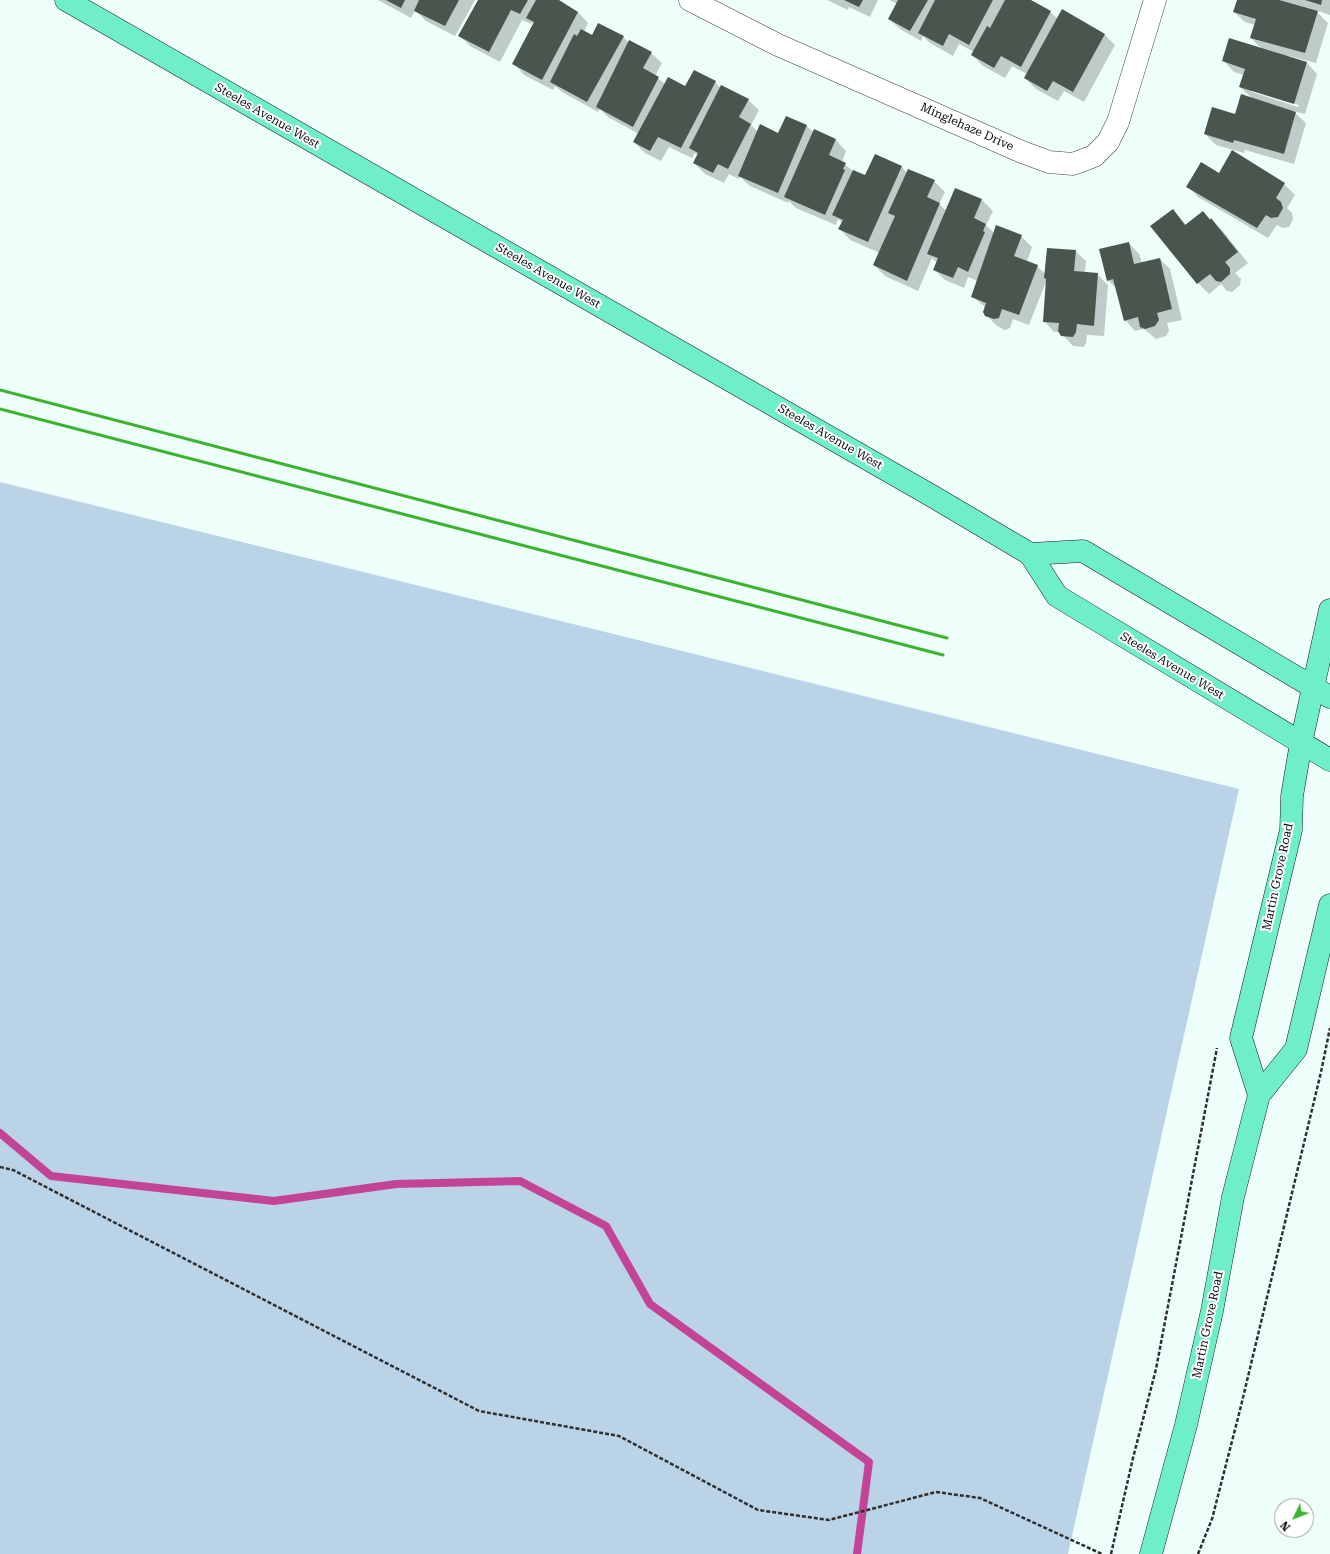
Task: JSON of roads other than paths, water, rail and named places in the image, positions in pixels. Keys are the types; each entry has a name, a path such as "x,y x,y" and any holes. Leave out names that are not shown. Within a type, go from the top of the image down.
{"main road":[{"name":"Steeles Avenue West","path":"66,0 932,496 1030,554 1057,596 1330,760"},
{"path":"1030,554 1083,551 1321,692"},
{"name":"Martin Grove Road","path":"1259,1095 1241,1038 1291,830 1292,796 1301,743 1321,692 1330,610"},
{"name":"Martin Grove Road","path":"1151,1554 1187,1417 1212,1311 1233,1197 1259,1095 1296,1049 1330,905"}],"street":[{"name":"Minglehaze Drive","path":"690,0 778,45 1022,152 1049,162 1073,164 1094,156 1108,142 1118,122 1155,0"}],"waterway":[{"path":"0,1133 51,1176 274,1201 396,1184 520,1181 606,1226 650,1304 869,1462 857,1554"}],"railway":[{"path":"0,390 947,638"},
{"path":"0,409 943,655"}]}
